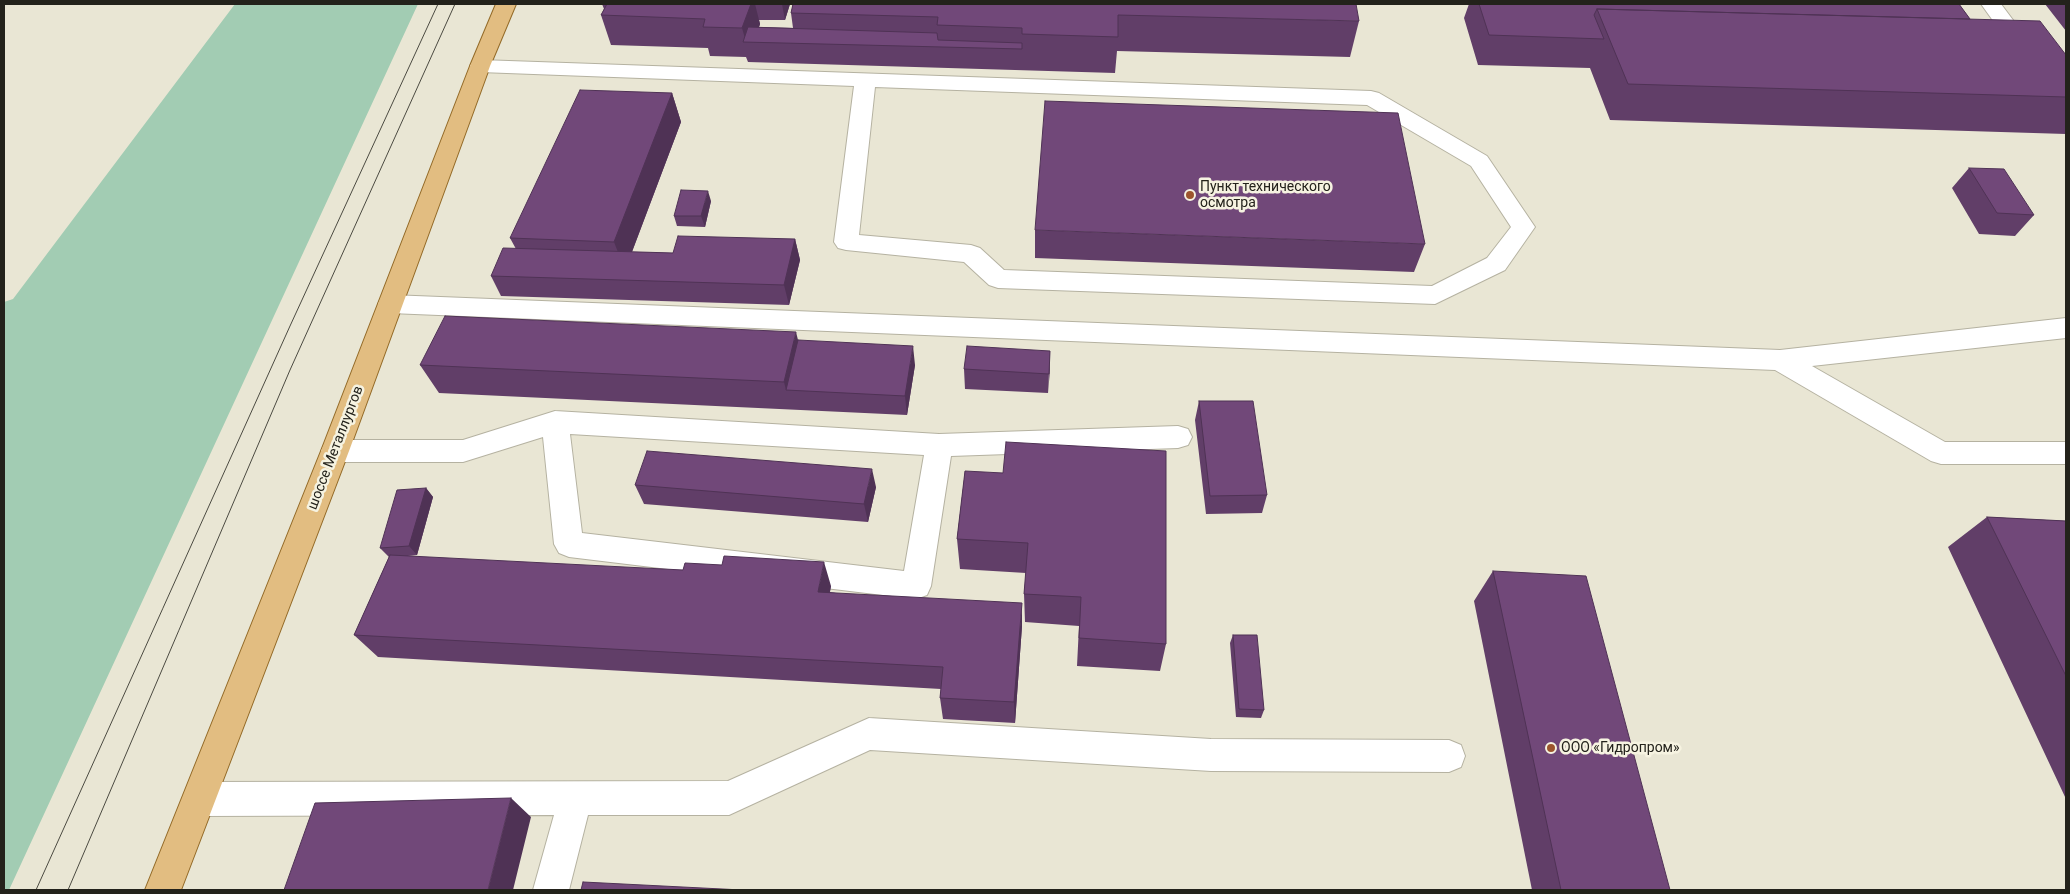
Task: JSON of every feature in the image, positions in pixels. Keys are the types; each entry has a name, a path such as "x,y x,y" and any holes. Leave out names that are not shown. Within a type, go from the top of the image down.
{"main road":[{"name":"шоссе Металлургов","path":"163,890 200,800 480,66 506,4"}],"lane":[{"path":"1991,4 2066,106"},
{"path":"480,66 1371,98 1479,161 1523,227 1496,264 1435,295 998,280 970,254 846,242 865,80"},
{"path":"390,304 1780,360 2066,328"},
{"path":"1780,360 1942,453 2066,453"},
{"path":"555,422 569,544 916,586 939,445"},
{"path":"335,450 463,451 555,422 939,445 1178,437"},
{"path":"200,800 729,798 869,734 1211,755 1448,756"},
{"path":"551,890 575,799"}],"green space":[{"path":"235,4 418,4 9,890 4,890 4,302 13,299"}],"building":[{"path":"607,4 751,4 742,28 703,27 705,19 601,15"},
{"path":"793,4 1356,4 1359,21 1118,15 1118,37 1022,34 1022,28 937,25 938,17 791,13"},
{"path":"1479,4 1959,4 1970,19 1597,9 1594,15 1604,39 1489,35"},
{"path":"1597,9 2040,21 2066,55 2066,97 1628,84"},
{"path":"748,27 937,33 938,40 1022,43 1022,49 743,42"},
{"path":"580,90 672,93 614,242 510,238"},
{"path":"1045,101 1398,113 1425,244 1035,230"},
{"path":"1969,168 2004,169 2034,215 1997,213"},
{"path":"681,190 708,191 701,216 674,216"},
{"path":"678,236 795,239 784,285 491,276 503,248 673,253"},
{"path":"445,316 796,332 784,382 420,365"},
{"path":"798,340 913,346 905,396 786,390"},
{"path":"967,346 1050,351 1049,374 964,369"},
{"path":"1199,401 1253,401 1267,495 1210,496"},
{"path":"1006,442 1166,451 1166,644 1079,638 1081,597 1024,594 1028,543 957,539 965,471 1003,473"},
{"path":"647,451 872,469 864,504 635,485"},
{"path":"426,488 409,546 380,548 397,490"},
{"path":"1987,517 2066,521 2066,676"},
{"path":"390,555 683,570 685,563 722,565 724,556 824,562 818,592 1022,603 1014,702 940,698 943,667 354,635"},
{"name":"ООО «Гидропром»","path":"1493,571 1586,576 1670,890 1561,890"},
{"path":"1233,635 1257,635 1264,710 1239,709"},
{"path":"511,798 488,890 284,890 315,803"},
{"path":"583,882 742,890 581,890"}],"tram line":[{"path":"36,890 290,326 438,4"},
{"path":"68,890 290,370 455,4"}],"place":[{"name":"Пункт технического осмотра","path":"1190,195"},
{"name":"ООО «Гидропром»","path":"1551,748"}]}
